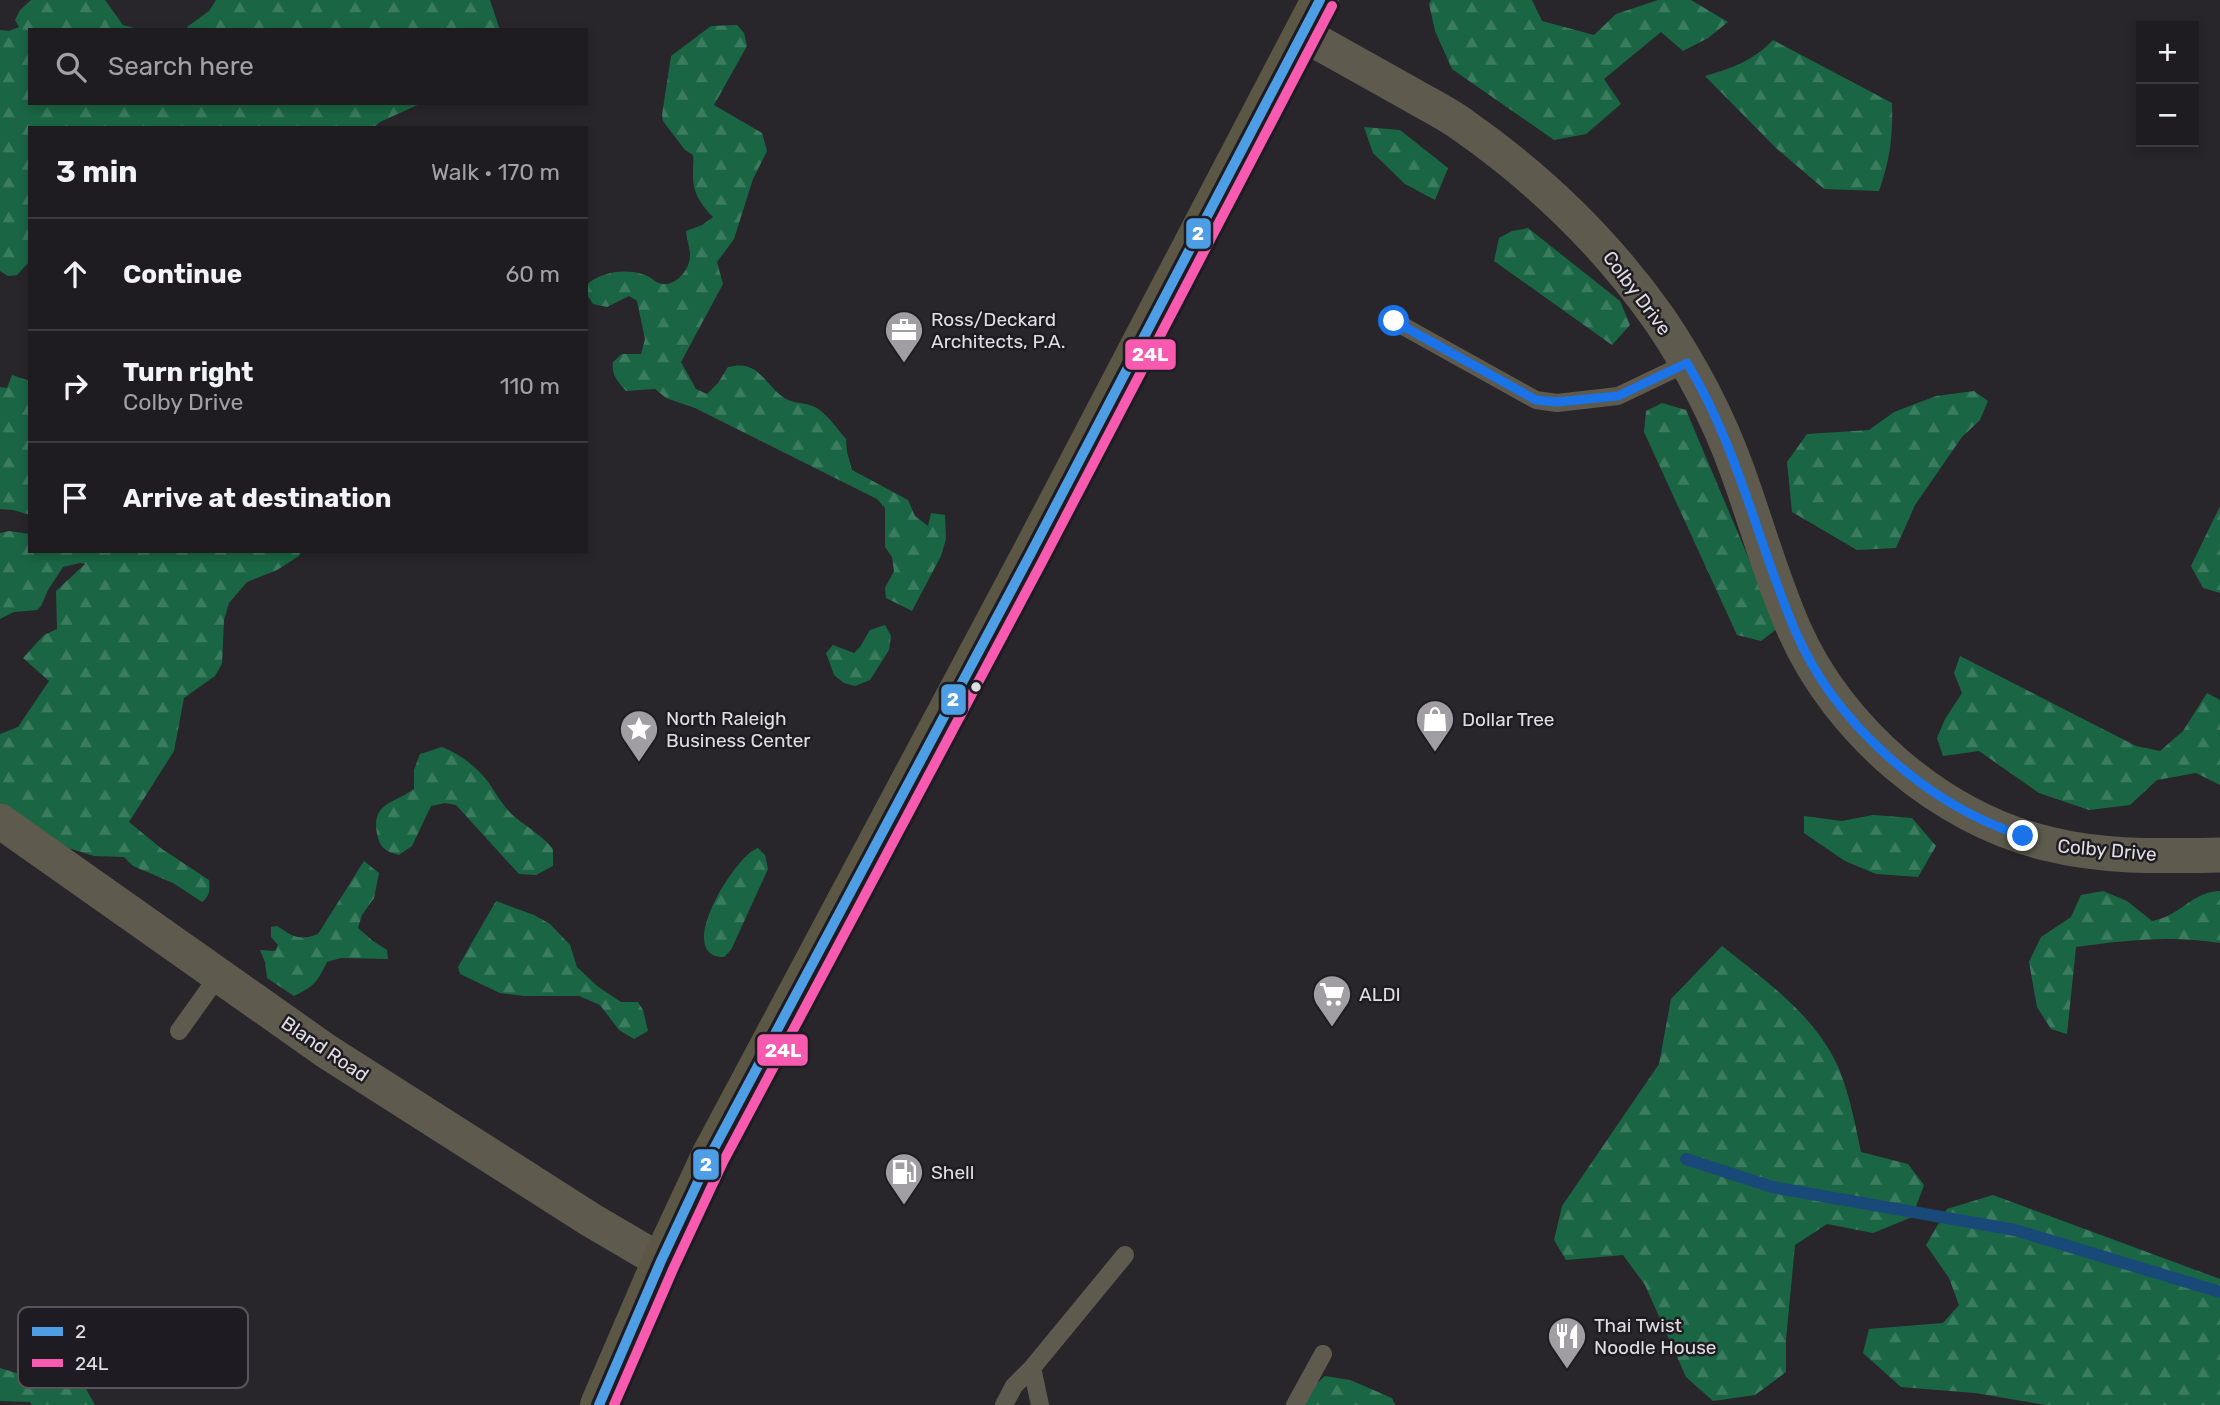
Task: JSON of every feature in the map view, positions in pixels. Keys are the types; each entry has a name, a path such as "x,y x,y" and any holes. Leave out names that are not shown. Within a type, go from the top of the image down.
{"main road":[{"path":"599,1405 710,1156 1018,579 1320,0"}],"street":[{"name":"Colby Drive","path":"1303,34 1461,124 1551,195 1587,228 1625,273 1687,363 1716,418 1795,631 1817,673 1834,698 1889,759 1921,784 1963,810 2006,831 2047,844 2095,853 2135,856 2220,855"},
{"name":"Bland Road","path":"0,821 326,1051 591,1220 662,1261"}],"lane":[{"path":"1394,321 1536,400 1557,402 1618,396 1687,363"},
{"path":"179,1031 219,975"},
{"path":"1004,1405 1014,1386 1125,1255"},
{"path":"1295,1405 1323,1354"},
{"path":"1032,1368 1040,1405"},
{"path":"1014,1386 1018,1405"}],"green space":[{"path":"31,0 105,0 123,25 134,28 28,28 28,105 418,105 375,126 28,126 28,263 17,275 8,276 0,271 0,30 9,31 19,27 15,20 20,10"},
{"path":"216,0 490,0 499,28 187,28 209,11"},
{"path":"1431,0 1532,0 1542,21 1594,35 1616,14 1658,0 1691,0 1728,22 1708,38 1683,51 1661,32 1604,79 1621,104 1586,134 1554,140 1452,69 1435,31 1429,4"},
{"path":"737,25 744,33 747,46 714,105 762,133 767,151 753,179 734,239 717,262 723,284 681,362 696,389 707,394 728,367 738,365 754,369 783,397 815,407 828,417 846,439 852,470 908,500 915,516 928,526 931,513 945,515 946,539 941,556 912,611 886,598 885,588 894,571 892,557 885,547 885,508 877,499 695,408 666,398 655,389 626,391 614,375 613,362 622,354 641,354 645,339 637,301 629,296 607,307 593,304 588,296 588,284 606,274 622,272 638,273 664,284 675,281 686,269 690,258 686,231 713,217 695,192 693,155 685,150 663,121 662,115 671,56 711,26"},
{"path":"1773,40 1892,103 1890,148 1879,191 1824,189 1777,149 1705,76 1742,63"},
{"path":"1364,127 1400,130 1448,168 1435,200 1405,184 1373,153"},
{"path":"1528,228 1620,301 1630,325 1612,345 1494,261 1499,238 1512,231"},
{"path":"12,375 28,380 28,514 0,509 0,387 7,388"},
{"path":"1974,391 1988,401 1980,420 1962,437 1915,505 1896,548 1857,550 1792,512 1787,462 1807,434 1869,430 1894,412 1936,396"},
{"path":"1662,403 1686,410 1778,628 1761,641 1737,635 1644,432 1646,411"},
{"path":"2220,506 2220,593 2203,588 2191,566"},
{"path":"9,531 28,534 28,553 300,553 277,570 247,582 229,603 224,620 222,664 215,676 184,698 174,751 129,822 162,849 209,880 209,892 202,902 173,883 133,866 124,857 94,856 68,848 0,809 0,734 18,727 49,681 23,658 44,635 57,629 56,591 85,564 63,567 37,610 14,612 0,619 0,533"},
{"path":"885,625 891,636 889,650 870,680 855,686 844,683 834,675 826,653 833,645 854,653 870,630"},
{"path":"1960,656 2136,746 2160,751 2183,731 2207,693 2220,700 2220,785 2196,773 2157,780 2130,805 2089,810 2039,793 1979,751 1943,756 1937,738 1945,719 1962,693 1954,673"},
{"path":"442,747 474,766 512,814 549,844 553,849 553,866 536,875 519,874 456,805 445,803 431,806 412,846 399,855 383,847 379,842 376,826 380,811 414,789 414,770 420,754"},
{"path":"1873,815 1912,818 1936,846 1918,877 1876,874 1845,861 1804,833 1804,816 1842,821"},
{"path":"758,848 765,855 768,869 731,950 724,957 710,953 704,941 706,924 713,905 736,868 748,854"},
{"path":"364,861 379,873 374,898 362,915 358,928 387,950 388,959 341,958 327,962 315,983 294,996 267,978 260,950 275,951 278,945 271,937 271,927 277,926 301,937 318,934"},
{"path":"2103,891 2127,901 2152,921 2171,914 2201,895 2220,891 2220,943 2148,939 2076,947 2067,1034 2051,1029 2037,1007 2029,962 2041,937 2071,917 2081,895"},
{"path":"496,901 550,924 570,945 577,967 597,986 621,1002 638,1002 643,1010 648,1031 634,1039 619,1030 600,1005 579,996 500,993 460,974 458,967"},
{"path":"1722,946 1804,1016 1829,1050 1846,1089 1861,1152 1908,1164 1924,1185 1912,1217 1873,1233 1827,1224 1795,1245 1786,1340 1786,1372 1755,1395 1713,1401 1686,1377 1645,1285 1623,1255 1566,1260 1554,1240 1562,1206 1659,1064 1671,999"},
{"path":"1993,1195 2220,1279 2220,1405 2046,1405 1975,1393 1901,1387 1863,1353 1869,1329 1943,1323 1959,1305 1949,1278 1926,1245 1947,1209"},
{"path":"0,1368 18,1374 18,1388 86,1389 95,1405 32,1405 30,1402 0,1401"},
{"path":"1325,1376 1350,1380 1392,1398 1395,1405 1293,1405"}],"waterway":[{"path":"1686,1159 1772,1187 2015,1230 2220,1292"}],"transit line":[{"name":"2","path":"599,1405 710,1156 1030,555 1320,0"},
{"name":"24L","path":"614,1405 723,1162 1042,562 1332,6"}],"place":[{"name":"Ross/Deckard Architects, P.A.","path":"904,364"},
{"name":"Dollar Tree","path":"1435,753"},
{"name":"North Raleigh Business Center","path":"639,763"},
{"name":"ALDI","path":"1332,1028"},
{"name":"Shell","path":"904,1206"},
{"name":"Thai Twist Noodle House","path":"1567,1370"}],"route":[{"path":"1394,321 1536,400 1557,402 1618,396 1687,363 1716,418 1795,631 1817,673 1834,698 1889,759 1921,784 1963,810 2006,831 2023,836"}]}
